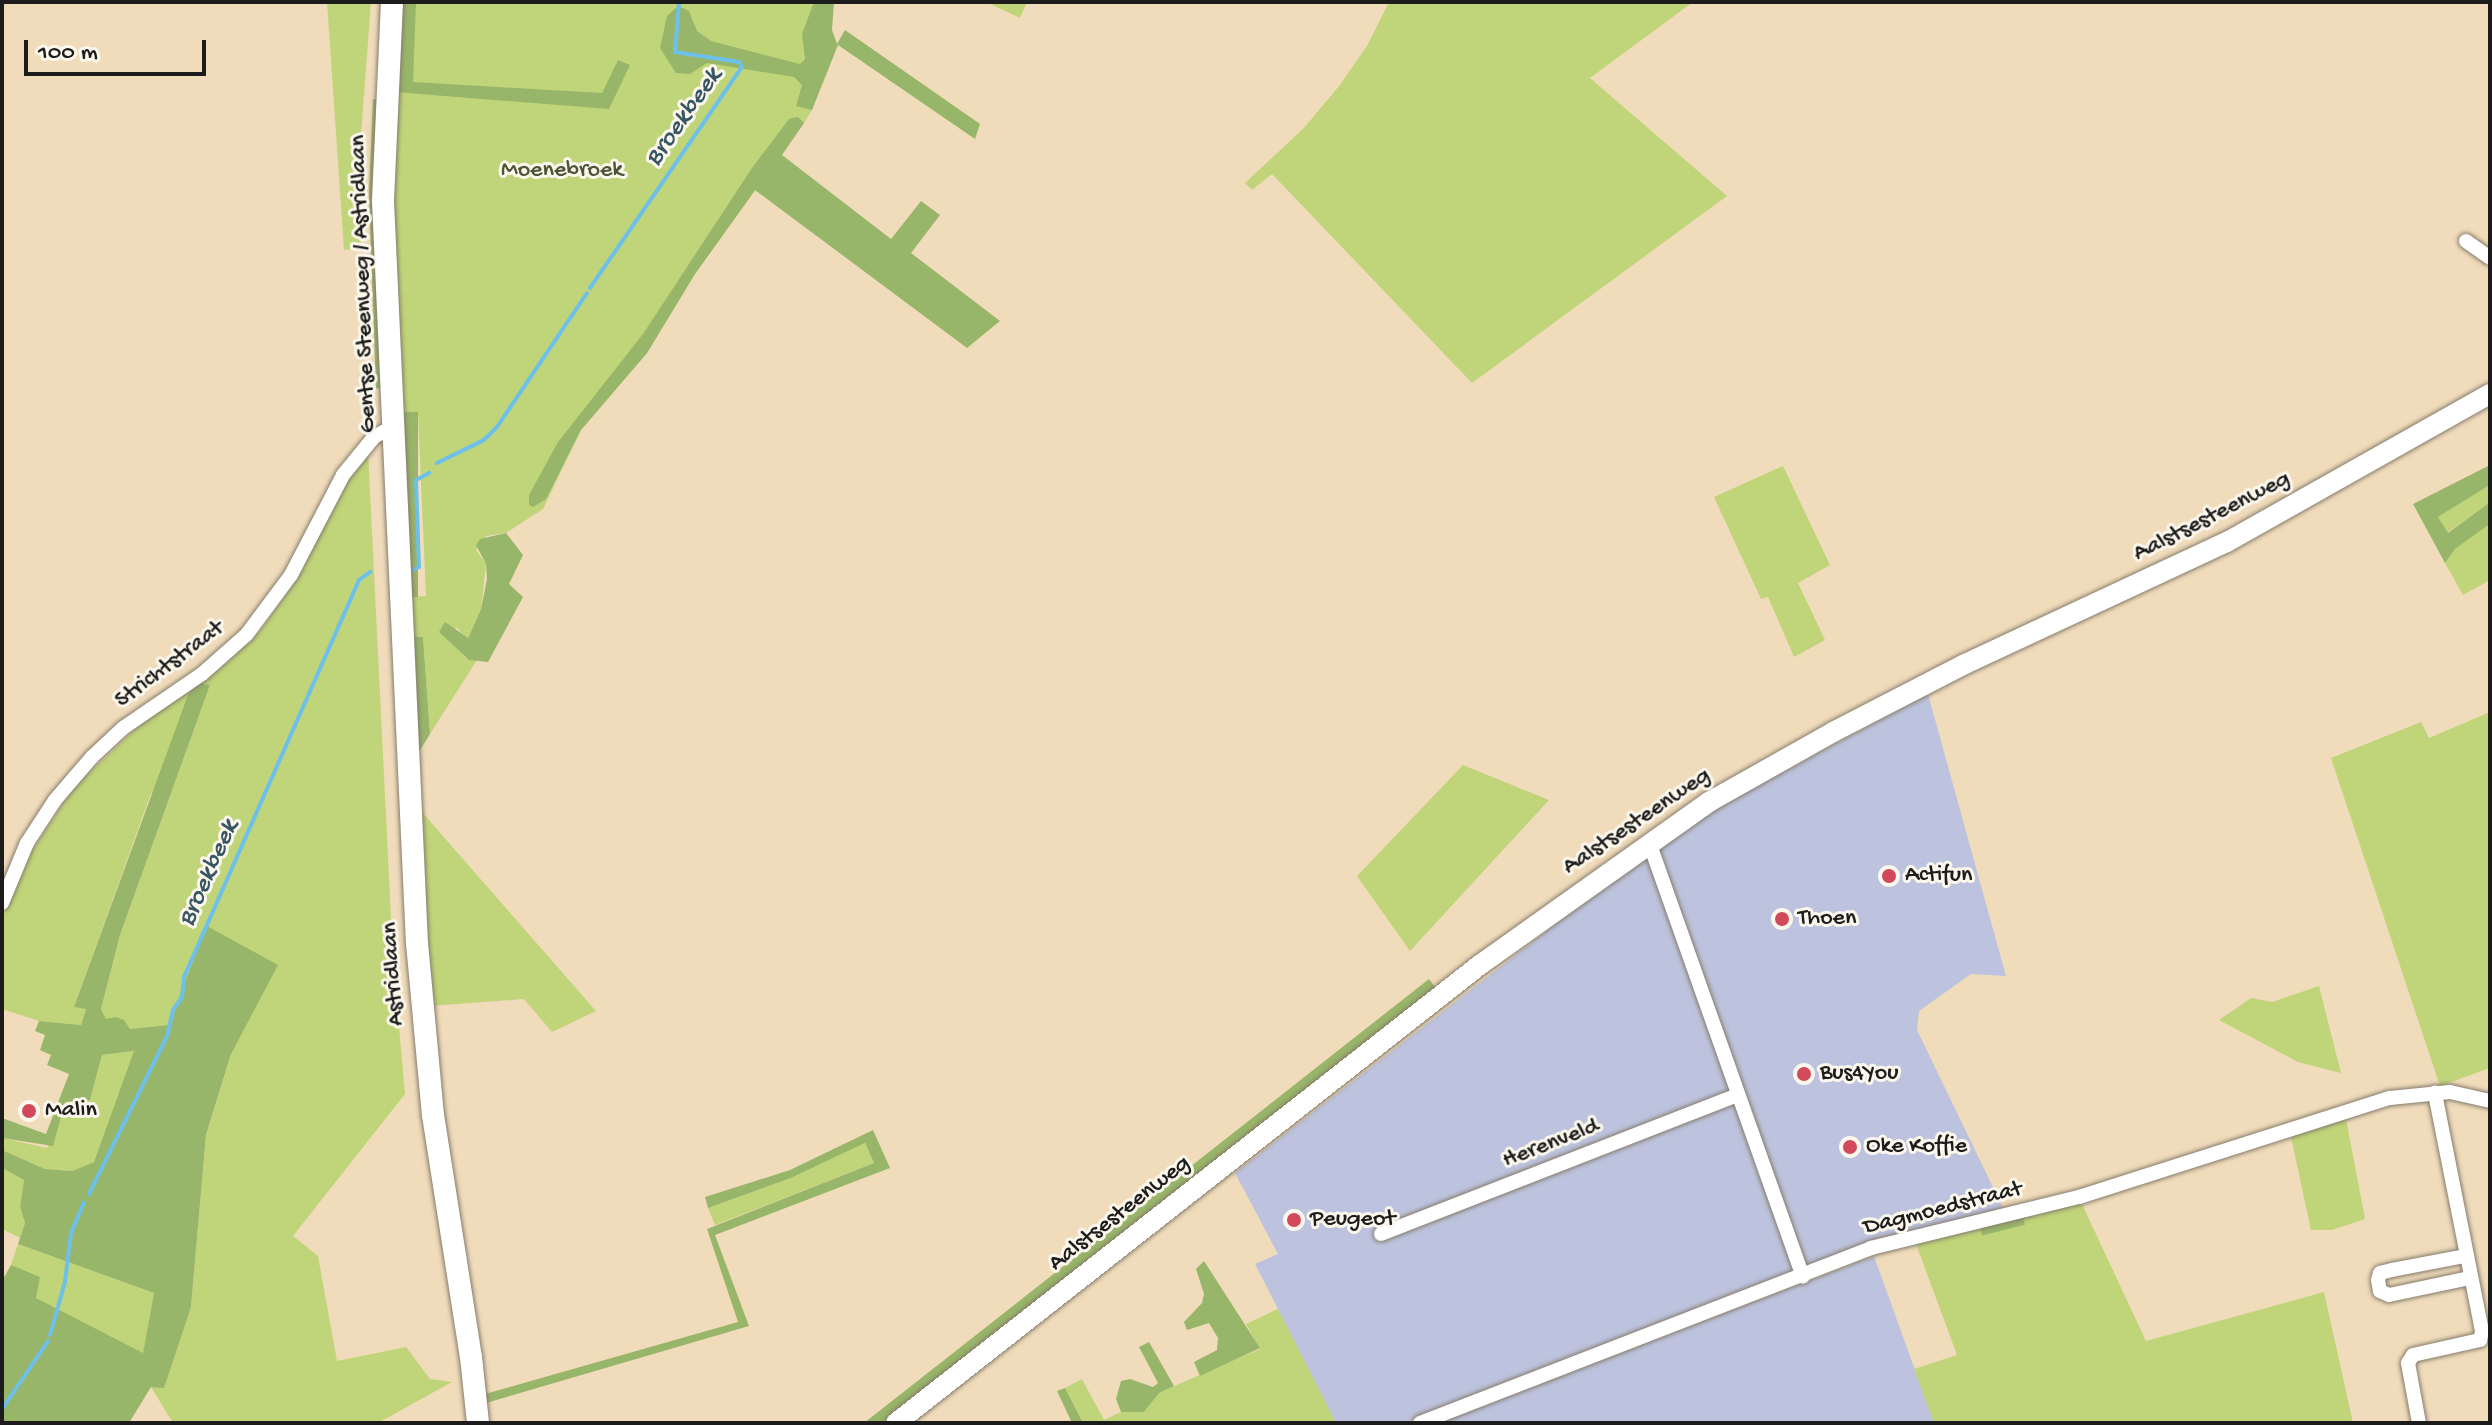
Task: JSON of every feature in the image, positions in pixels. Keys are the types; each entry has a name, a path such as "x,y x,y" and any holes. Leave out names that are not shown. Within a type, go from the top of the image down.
{"main road":[{"name":"Gentse Steenweg / Astridlaan","path":"392,2 383,201 397,517"},
{"name":"Aalstsesteenweg","path":"896,1423 1481,964 1709,802 1833,732 1965,664 2227,542 2490,394"},
{"name":"Astridlaan","path":"397,517 424,1027 433,1115 471,1357 478,1423"}],"street":[{"path":"2466,241 2490,258"},
{"name":"Strichtstraat","path":"2,903 27,843 55,800 92,757 123,728 202,674 247,634 291,575 343,475 374,437 394,426"},
{"path":"1649,842 1803,1277"},
{"path":"2419,1423 2408,1363 2413,1355 2480,1340 2482,1331 2435,1093"},
{"name":"Dagmoedstraat","path":"1420,1423 1895,1241 2079,1197 2390,1098 2435,1093 2490,1101"},
{"name":"Herenveld","path":"1381,1234 1737,1095"},
{"path":"2465,1256 2380,1273 2380,1291 2389,1295 2470,1278"}],"shaded area":[{"path":"1928,694 2006,976 1971,974 1919,1011 1917,1030 2005,1212 1906,1234 1404,1423 1336,1423 1255,1264 1278,1254 1235,1173 1633,864 1707,813"},
{"path":"1874,1256 1934,1423 1438,1423 1475,1408"}],"green space":[{"path":"327,2 371,2 361,134 361,248 344,250"},
{"name":"Moenebroek","path":"400,2 834,2 812,110 804,123 695,274 647,353 581,430 543,509 506,533 486,536 476,550 486,564 481,609 467,639 456,627 452,643 465,657 477,660 430,734 423,637 410,637 410,597 426,596 418,413 400,412 393,182"},
{"path":"400,2 416,2 413,82 602,93 618,60 630,65 609,109 395,92"},
{"path":"814,2 834,2 832,30 837,44 845,30 980,124 975,139 838,45 812,110 796,106 802,85 794,77 707,63 690,74 676,73 660,48 667,16 678,6 689,11 697,31 711,41 800,64 805,59 802,34"},
{"path":"986,2 1027,2 1020,18"},
{"path":"1389,2 1693,2 1590,78 1727,196 1472,383 1272,174 1252,190 1245,183 1304,128 1339,86 1367,46"},
{"path":"373,99 380,100 386,390 376,388 369,191"},
{"path":"798,117 804,123 782,155 891,239 921,201 940,215 911,253 1000,321 967,348 755,190 695,274 647,353 581,430 546,499 533,507 529,505 529,495 558,442 643,334 752,168 789,119"},
{"path":"400,412 418,412 418,597 400,597"},
{"path":"368,450 393,958 405,1094 293,1236 318,1256 337,1361 406,1347 430,1379 452,1382 378,1423 173,1423 151,1387 191,1307 206,1136 231,1054 168,1025 130,1029 106,1019 101,1009 120,935 210,685 150,796 74,1007 86,1008 81,1025 39,1021 2,1009 2,919 28,857 74,787 146,719 221,668 261,630 286,595 340,493"},
{"path":"2490,465 2490,485 2438,517 2448,533 2490,502 2490,524 2455,549 2445,563 2413,504"},
{"path":"1783,466 1830,565 1798,583 1825,640 1794,657 1768,597 1761,599 1714,497"},
{"path":"2490,485 2490,502 2447,533 2438,517"},
{"path":"2490,524 2490,580 2463,595 2445,563 2455,549"},
{"path":"506,533 523,555 509,584 523,597 488,662 469,660 439,632 445,622 468,638 481,609 487,579 486,564 476,545 480,539"},
{"path":"410,637 423,637 430,734 417,755"},
{"path":"199,683 210,685 120,935 101,1009 106,1019 116,1017 124,1020 130,1029 168,1025 207,926 278,965 231,1054 206,1135 191,1307 164,1388 151,1387 129,1423 2,1423 2,1281 11,1265 40,1277 36,1298 143,1353 154,1293 18,1244 25,1223 20,1207 24,1180 2,1168 2,1150 45,1169 72,1171 94,1162 134,1051 102,1055 90,1100 65,1102 53,1146 2,1138 2,1118 46,1134 69,1074 47,1065 51,1055 40,1050 45,1035 35,1031 39,1021 81,1025 86,1009 74,1007 188,695"},
{"path":"2490,712 2490,1068 2440,1086 2331,758 2421,722 2429,738"},
{"path":"1463,765 1549,800 1410,951 1357,876"},
{"path":"421,811 596,1011 552,1032 524,999 430,1006"},
{"path":"1429,979 1436,988 886,1423 864,1423"},
{"path":"2319,986 2341,1073 2298,1062 2219,1020 2251,998 2272,1002"},
{"path":"135,1051 94,1162 72,1171 45,1169 2,1150 2,1138 47,1148 65,1102 90,1099 102,1055"},
{"path":"2346,1119 2365,1219 2332,1230 2311,1230 2291,1137"},
{"path":"873,1130 890,1168 715,1235 749,1326 486,1403 485,1394 738,1322 707,1229 874,1163 865,1143 791,1178 708,1208 705,1197 790,1170"},
{"path":"865,1143 874,1163 715,1225 708,1208 791,1178"},
{"path":"2,1168 24,1180 20,1207 25,1223 20,1238 2,1229"},
{"path":"2081,1202 2146,1341 2324,1292 2353,1423 1934,1423 1914,1369 1957,1355 1916,1244 1980,1227 1983,1234 2024,1225 2023,1217"},
{"path":"2023,1217 2025,1225 1982,1235 1980,1228"},
{"path":"18,1244 154,1293 143,1354 35,1298 11,1265"},
{"path":"1204,1261 1260,1348 1200,1376 1194,1362 1217,1350 1218,1338 1209,1323 1187,1330 1184,1322 1202,1303 1204,1294 1196,1269"},
{"path":"1278,1309 1336,1423 1083,1423 1065,1388 1082,1379 1104,1420 1121,1412 1144,1412 1158,1393 1260,1349 1246,1324"},
{"path":"1149,1342 1174,1386 1159,1393 1144,1412 1121,1412 1116,1399 1121,1381 1130,1379 1153,1387 1158,1383 1139,1347"},
{"path":"1065,1388 1083,1423 1072,1423 1057,1391"}],"waterway":[{"name":"Broekbeek","path":"590,288 742,67 739,62 675,52 679,2"},
{"name":"Broekbeek","path":"437,463 484,440 497,427 587,293"},
{"name":"Broekbeek","path":"413,570 419,567 416,480 429,473"},
{"name":"Broekbeek","path":"89,1194 167,1036 173,1010 182,997 184,977 359,580 370,572"},
{"name":"Broekbeek","path":"50,1335 65,1282 71,1233 84,1203"},
{"name":"Broekbeek","path":"2,1409 48,1341"}],"place":[{"name":"Actifun","path":"1889,876"},
{"name":"Thoen","path":"1782,919"},
{"name":"Bus4You","path":"1804,1074"},
{"name":"Malin","path":"29,1111"},
{"name":"Oke Koffie","path":"1850,1147"},
{"name":"Peugeot","path":"1294,1220"}]}
